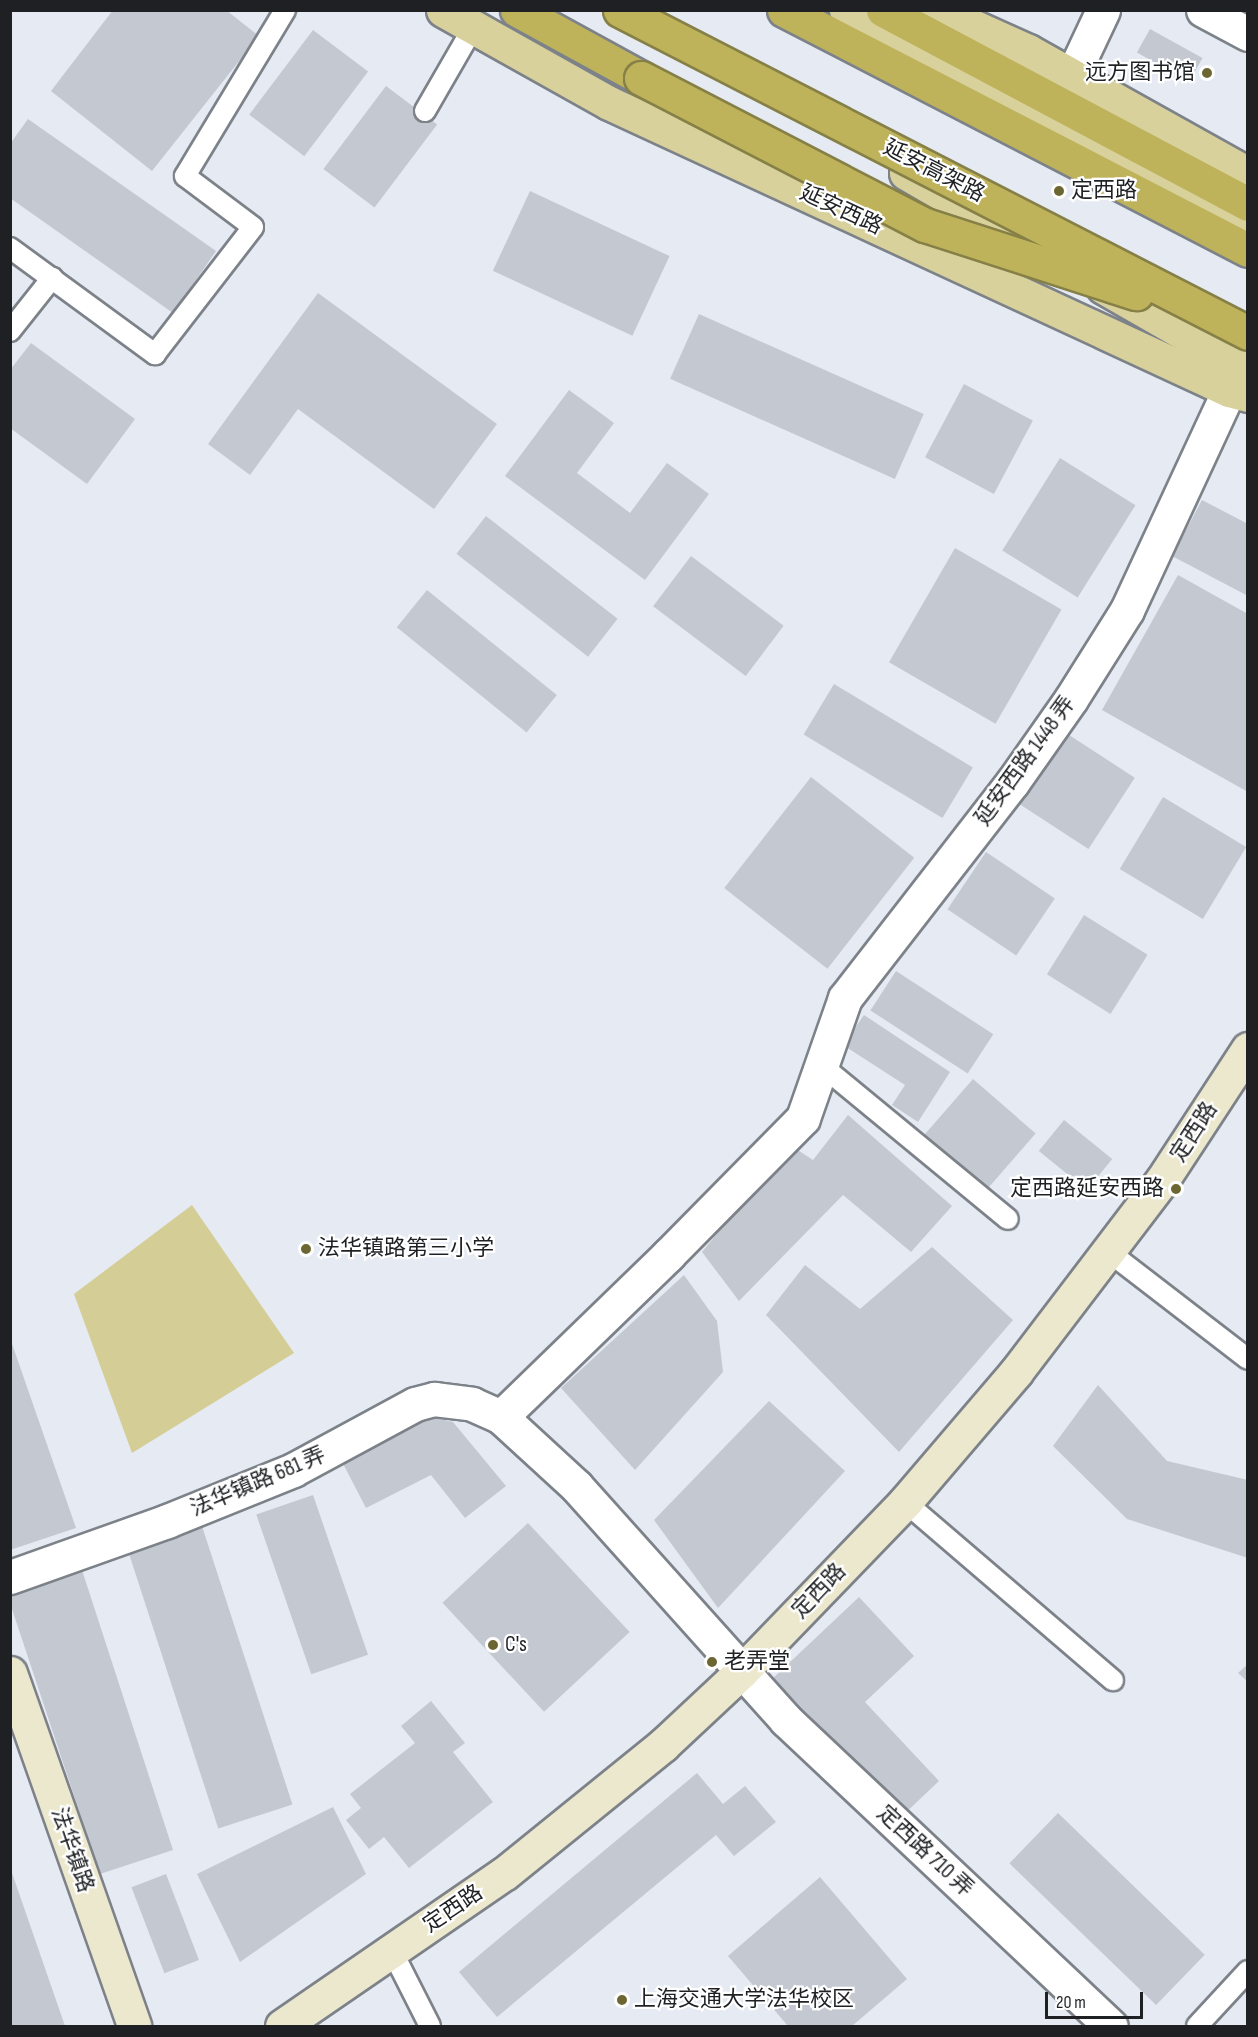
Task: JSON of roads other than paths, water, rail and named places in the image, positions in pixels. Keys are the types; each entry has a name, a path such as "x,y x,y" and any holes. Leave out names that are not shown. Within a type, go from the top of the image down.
{"highway":[{"path":"517,10 641,78 925,225 1234,327"},
{"name":"延安高架路","path":"622,10 1234,327"},
{"path":"784,10 1248,250"},
{"path":"883,10 1248,204"}],"main road":[{"name":"延安西路","path":"443,10 609,103 1241,385"},
{"path":"622,10 1241,385"},
{"path":"846,10 1248,228"},
{"path":"937,10 1028,51 1248,174"}],"street":[{"path":"1072,76 1103,10"},
{"path":"1203,10 1248,34"},
{"name":"延安西路 1448 弄","path":"501,1417 668,1255 803,1118 845,998 1012,783 1071,699 1126,610 1241,385"},
{"name":"定西路","path":"282,2026 506,1873 663,1745 742,1671 905,1502 1016,1372 1161,1182 1248,1049"},
{"name":"法华镇路 681 弄","path":"10,1577 167,1521 293,1470 415,1404 434,1399 451,1399 501,1417"},
{"name":"定西路 710 弄","path":"501,1417 545,1455 612,1523 786,1720 1111,2026"},
{"name":"法华镇路","path":"10,1673 134,2026"}],"lane":[{"path":"10,248 155,354 253,227 185,176 282,11"},
{"path":"425,111 473,28"},
{"path":"10,331 52,278"},
{"path":"821,1065 1008,1219"},
{"path":"1109,1252 1248,1359"},
{"path":"905,1502 1113,1680"},
{"path":"392,1951 430,2026"},
{"path":"1197,2026 1248,1971"}],"place":[{"name":"远方图书馆","path":"1207,73"},
{"name":"定西路","path":"1059,191"},
{"name":"定西路延安西路","path":"1176,1189"},
{"name":"法华镇路第三小学","path":"306,1249"},
{"name":"C's","path":"493,1645"},
{"name":"老弄堂","path":"712,1662"},
{"name":"上海交通大学法华校区","path":"622,2000"}]}
